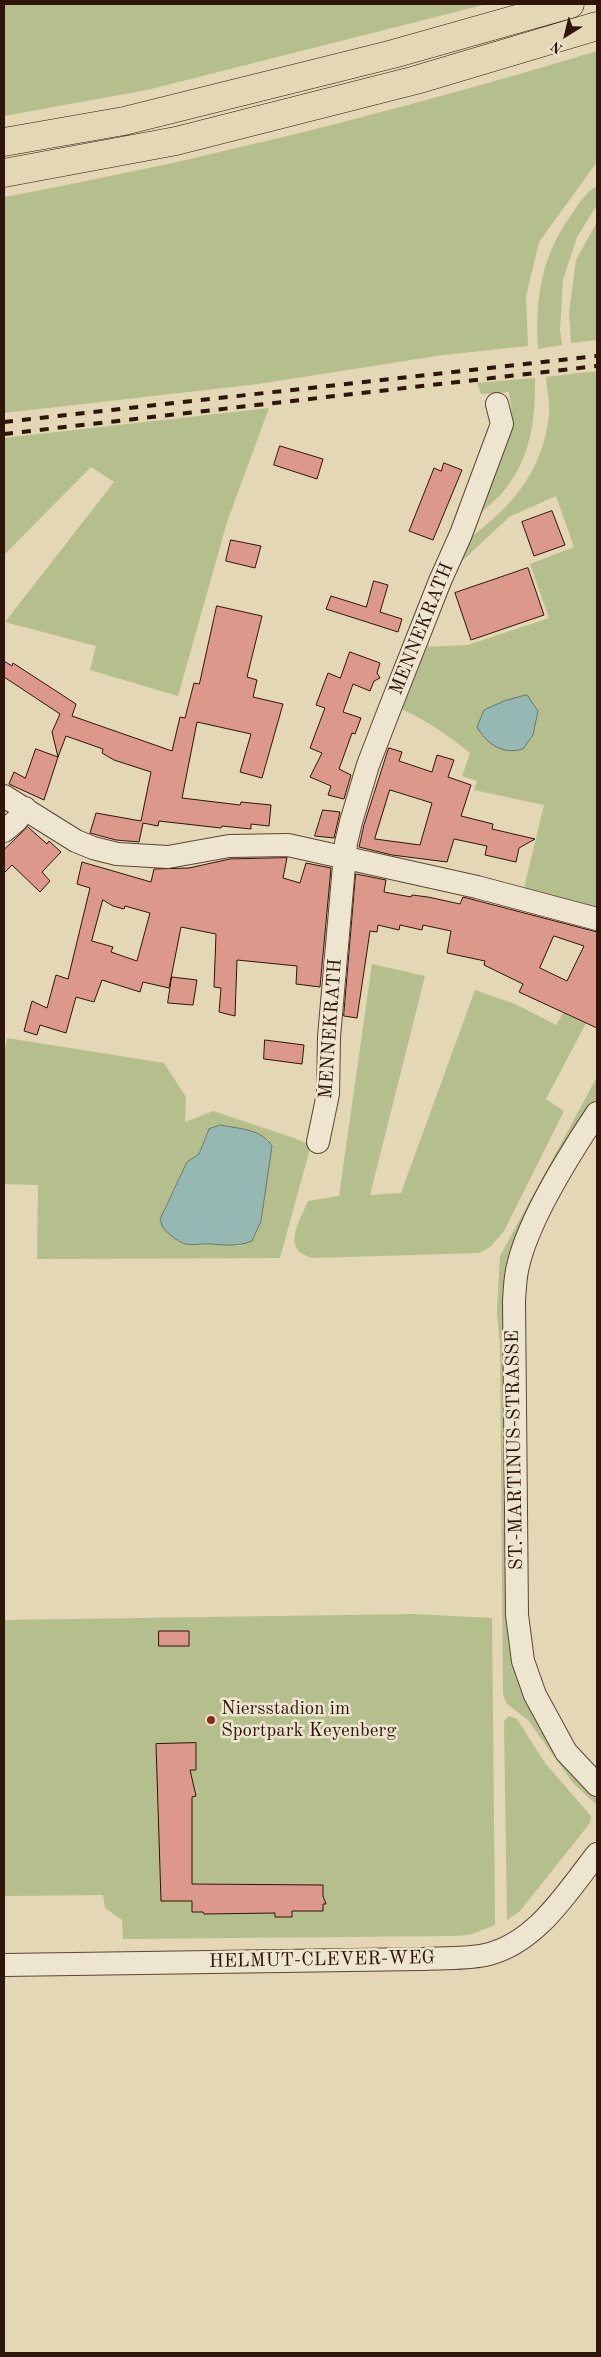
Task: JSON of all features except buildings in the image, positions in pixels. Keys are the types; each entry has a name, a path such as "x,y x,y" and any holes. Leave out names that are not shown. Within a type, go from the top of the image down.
{"highway":[{"path":"4,142 124,121 393,54 570,4"},
{"path":"4,173 176,141 416,80 597,26"}],"street":[{"name":"MENNEKRATH","path":"318,1142 328,1094 329,1037 346,843 351,822 368,765 433,599 461,534 502,424 497,404"},
{"path":"4,796 76,841 117,854 168,857 229,846 288,845 477,887 597,919"},
{"path":"4,831 17,820 25,808"},
{"name":"ST.-MARTINUS-STRASSE","path":"597,1113 546,1200 526,1240 518,1267 514,1300 517,1615 523,1661 535,1695 557,1737 566,1752 597,1785"},
{"name":"HELMUT-CLEVER-WEG","path":"4,1965 420,1959 486,1955 517,1943 543,1921 597,1854"}],"green space":[{"path":"4,4 487,4 147,90 4,116"},
{"path":"597,51 597,162 539,242 526,296 528,346 443,355 258,384 4,413 4,197 154,167 302,132 450,94"},
{"path":"597,186 597,205 577,237 563,280 560,330 562,345 538,349 537,329 540,293 548,259 563,227 584,197"},
{"path":"597,222 597,340 571,343 569,313 576,260"},
{"path":"597,371 597,908 524,888 544,805 474,790 477,781 462,776 470,753 435,727 397,707 422,647 468,645 549,618 530,564 574,547 556,496 509,517 460,563 461,545 508,505 530,474 539,456 549,415 546,377"},
{"path":"535,378 533,422 522,462 503,492 476,518 506,439 512,415 509,392 481,394 477,383"},
{"path":"269,408 227,522 178,696 90,670 96,646 5,622 114,482 91,467 4,555 4,438"},
{"path":"372,964 425,976 370,1195 401,1193 475,990 515,1004 556,1025 563,1013 586,1023 546,1099 564,1111 504,1231 490,1247 479,1253 313,1258 297,1249 295,1234 308,1201 339,1196"},
{"path":"7,1038 164,1063 186,1097 185,1122 213,1111 311,1145 280,1258 37,1259 38,1185 4,1184 4,1056","holes":["206,1135 267,1138 272,1146 261,1221 239,1246 188,1245 179,1242 173,1236 165,1207 187,1162 199,1154"]},
{"path":"597,1077 597,1098 555,1169 506,1334 503,1444 512,1633 597,1794 597,1805 573,1783 528,1720 507,1704 503,1694 500,1346 497,1312 500,1256"},
{"name":"Niersstadion im Sportpark Keyenberg","path":"414,1614 492,1618 495,1925 469,1935 452,1936 123,1939 122,1920 105,1908 103,1895 4,1896 4,1620"},
{"path":"509,1716 517,1719 545,1763 591,1816 590,1823 520,1911 507,1920 504,1721"}],"water":[{"path":"527,695 538,711 533,735 523,749 502,749 490,743 477,727 484,710 504,701"},
{"path":"221,1125 256,1133 268,1140 272,1146 261,1221 252,1241 247,1243 191,1245 183,1243 165,1230 160,1219 187,1162 199,1154 209,1129"}],"railway":[{"path":"4,422 597,356"},
{"path":"4,434 597,366"}],"place":[{"name":"Niersstadion im Sportpark Keyenberg","path":"211,1720"}]}
